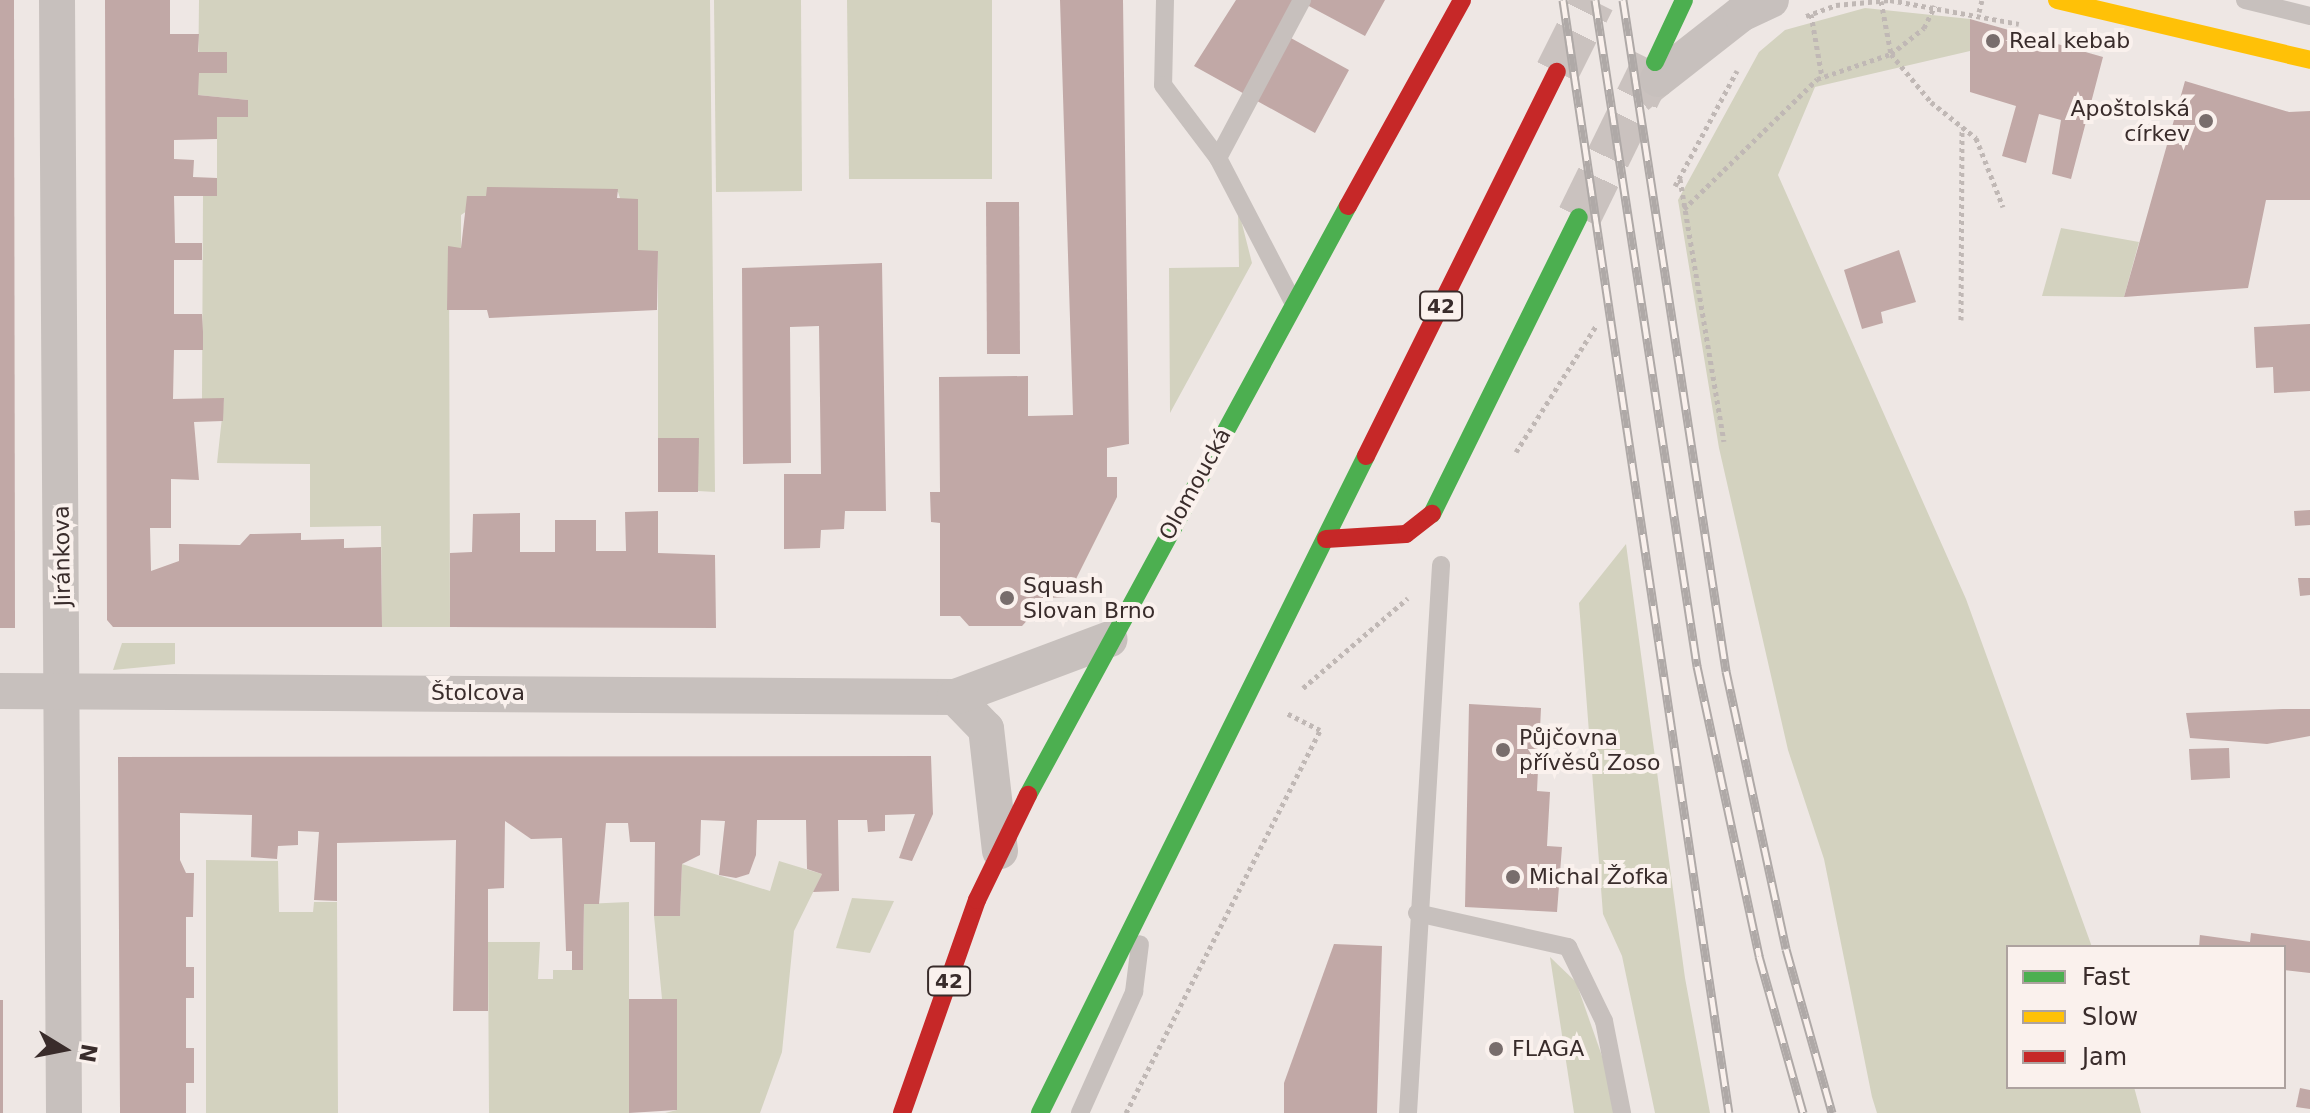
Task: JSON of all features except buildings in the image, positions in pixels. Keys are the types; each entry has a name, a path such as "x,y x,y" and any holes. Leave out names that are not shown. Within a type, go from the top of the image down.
{"main road":[{"name":"Olomoucká","path":"902,1113 1000,851 1110,639 1462,0"},
{"path":"1656,71 1684,0"},
{"path":"2057,0 2310,60"},
{"name":"42","path":"1040,1113 1148,889 1326,539 1557,72"},
{"path":"1326,539 1406,534 1432,514 1579,217"}],"street":[{"name":"Jiránkova","path":"57,0 64,1113"},
{"path":"1656,71 1741,14 1781,11"},
{"name":"Štolcova","path":"0,691 955,697 1110,639"},
{"path":"955,697 986,729 1000,851"}],"lane":[{"path":"1165,0 1163,85 1218,158 1294,304"},
{"path":"1218,158 1302,0"},
{"path":"2245,0 2310,16"},
{"path":"1408,1113 1417,913 1441,565"},
{"path":"1080,1113 1134,992 1148,889"},
{"path":"1417,913 1568,947 1604,1021 1622,1113"}],"path":[{"path":"1979,12 1982,0"},
{"path":"1781,11 1811,14 1881,1 1979,12 2027,26"},
{"path":"1881,1 1891,54 1984,152 2003,207"},
{"path":"1684,209 1822,77 1891,54 1924,28 1935,5"},
{"path":"1811,14 1822,77"},
{"path":"1675,186 1745,55"},
{"path":"1961,320 1962,127"},
{"path":"1680,178 1724,441"},
{"path":"1126,1113 1320,730 1278,708 1441,565"}],"green space":[{"path":"199,0 710,0 715,492 698,491 698,438 658,438 658,253 638,253 618,192 488,188 487,198 461,215 461,249 449,250 450,627 382,627 381,526 310,527 310,464 217,463 224,399 202,399 203,195 217,195 217,117 248,117 248,100 198,95"},
{"path":"714,0 801,0 802,191 716,192"},
{"path":"847,0 992,0 992,179 849,179"},
{"path":"1865,8 1970,19 1970,51 1815,87 1778,175 1966,599 2091,945 2006,945 2006,1089 2135,1089 2141,1113 1877,1113 1824,859 1788,750 1719,448 1678,200 1759,52 1785,30"},
{"path":"1238,208 1252,263 1170,413 1169,268 1239,267"},
{"path":"2061,228 2139,242 2124,297 2042,296"},
{"path":"1626,544 1685,978 1710,1113 1655,1113 1622,956 1603,914 1579,603"},
{"path":"122,643 175,643 175,664 113,670"},
{"path":"206,860 278,861 279,912 313,912 314,902 337,902 338,1113 206,1113"},
{"path":"779,861 822,874 794,931 782,1052 760,1113 665,1113 677,1110 677,1000 662,999 654,916 680,915 682,864 770,891"},
{"path":"852,898 894,901 870,953 836,948"},
{"path":"629,902 629,1113 489,1113 488,942 540,942 538,979 553,979 553,970 583,970 584,904"},
{"path":"1550,957 1576,982 1622,1113 1574,1113"}],"tunnel":[{"path":"1557,72 1593,0"},
{"path":"1579,217 1655,62"},
{"path":"1637,96 1658,79"}],"railway":[{"path":"1563,0 1729,1113"},
{"path":"1595,0 1697,666 1759,956 1803,1113"},
{"path":"1623,0 1726,671 1786,949 1832,1113"}],"traffic: fast":[{"path":"1655,62 1684,0"},
{"path":"1028,795 1348,206"},
{"path":"1432,514 1579,217"},
{"path":"1040,1113 1366,456"}],"traffic: slow":[{"path":"2057,0 2310,60"}],"traffic: jam":[{"path":"1348,206 1462,0"},
{"path":"1366,456 1557,72"},
{"path":"1326,539 1406,534 1432,514"},
{"path":"902,1113 977,900 1028,795"}],"place":[{"name":"Real kebab","path":"1993,41"},
{"name":"Apoštolská církev","path":"2206,121"},
{"name":"Squash Slovan Brno","path":"1007,598"},
{"name":"Půjčovna přívěsů Zoso","path":"1503,750"},
{"name":"Michal Žofka","path":"1513,877"},
{"name":"FLAGA","path":"1496,1049"}]}
